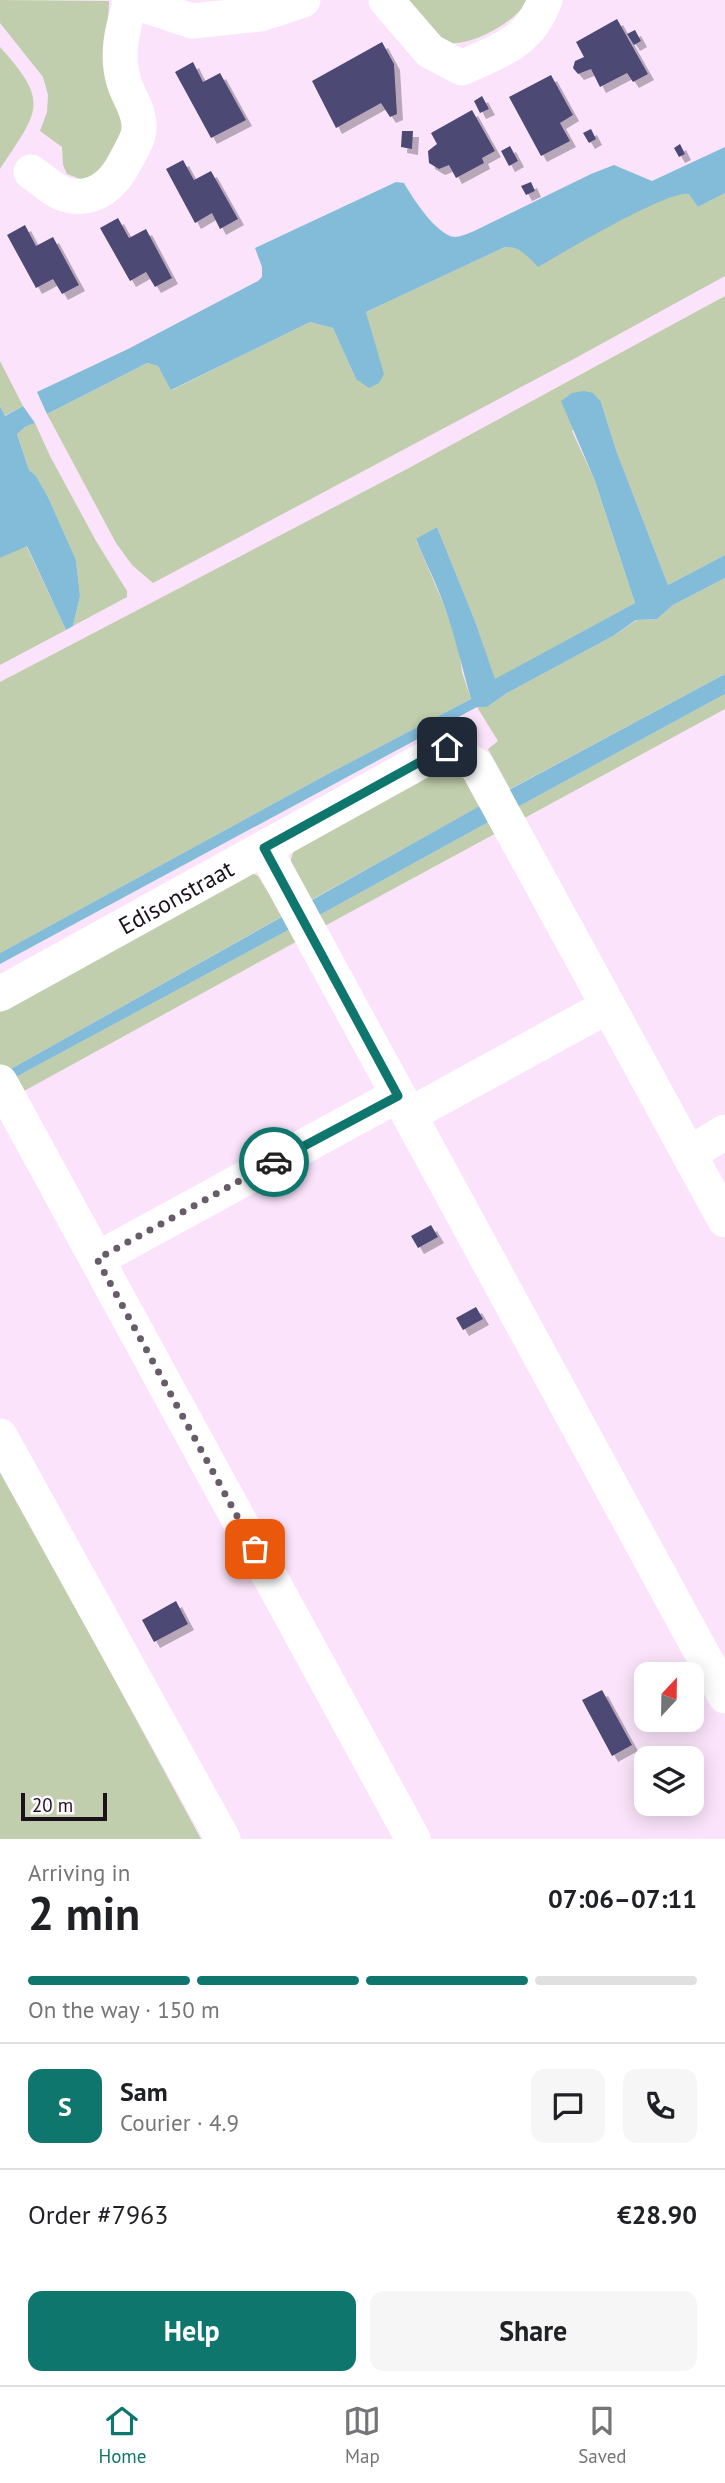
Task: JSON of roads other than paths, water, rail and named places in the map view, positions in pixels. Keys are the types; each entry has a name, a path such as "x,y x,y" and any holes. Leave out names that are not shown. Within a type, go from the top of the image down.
{"street":[{"path":"31,172 65,195 87,196 102,191 120,172 140,128 137,112 124,83 120,53 122,29 130,1 192,21 260,14 303,0"},
{"path":"386,0 430,51 461,68 519,40 539,16 545,0"},
{"name":"Edisonstraat","path":"0,994 447,747 477,766 608,1006"},
{"path":"264,848 725,1696"},
{"path":"97,1259 608,1006 725,1220"},
{"path":"0,1082 413,1839"},
{"path":"689,1154 725,1132"},
{"path":"0,1436 223,1839"}],"water":[{"path":"725,147 725,193 698,207 689,194 677,195 638,212 538,267 519,250 505,247 366,312 384,374 379,383 369,388 356,379 333,328 310,322 171,390 158,366 147,363 47,414 37,392 128,349 258,281 262,277 262,267 255,248 396,182 404,183 433,223 448,235 457,237 614,165 652,181"},
{"path":"572,393 593,393 601,402 616,450 668,585 725,555 725,578 673,605 657,619 636,620 613,636 507,693 487,707 477,707 0,964 0,953 471,699 444,605 416,539 437,527 495,679 635,603 595,481 561,401"},
{"path":"0,406 5,416 23,406 35,423 17,434 29,470 36,476 48,497 76,560 80,596 73,626 66,630 27,546 0,558"},
{"path":"725,674 725,694 514,809 505,792"},
{"path":"485,803 494,819 16,1077 0,1075"}]}
